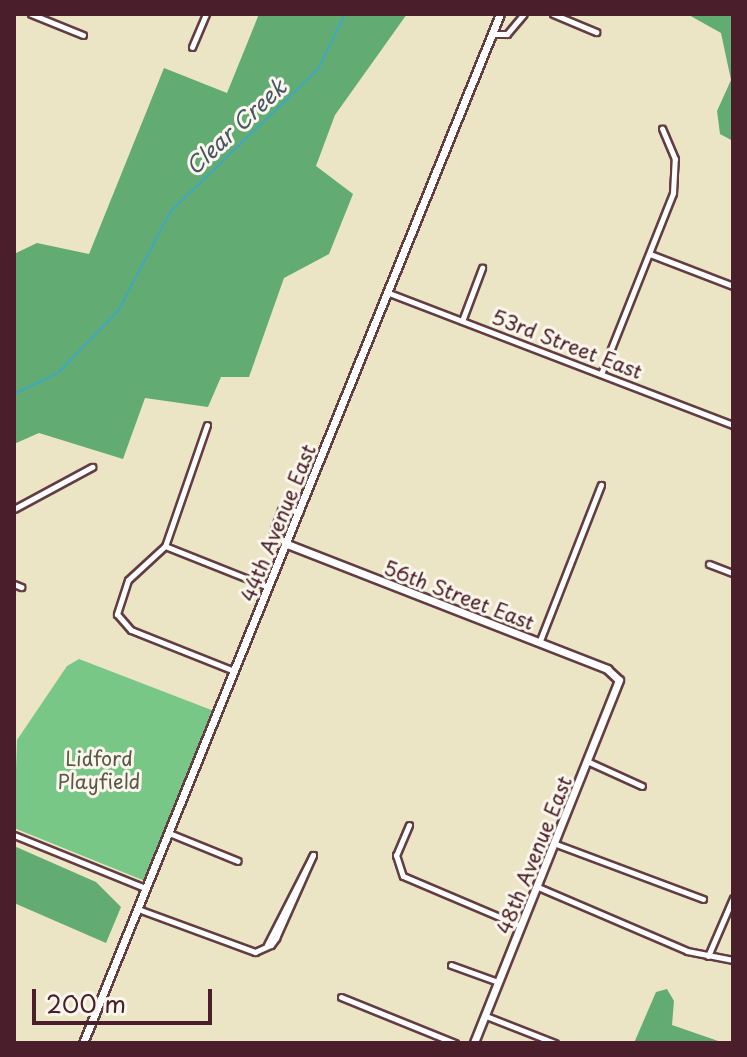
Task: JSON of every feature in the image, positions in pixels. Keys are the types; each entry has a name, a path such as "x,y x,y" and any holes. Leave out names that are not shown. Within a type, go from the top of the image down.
{"street":[{"path":"31,14 83,35"},
{"path":"192,47 206,14"},
{"name":"44th Avenue East","path":"83,1043 500,14"},
{"path":"492,34 507,34 524,14"},
{"path":"553,14 596,32"},
{"path":"601,374 674,186 673,149 662,129"},
{"path":"650,254 733,286"},
{"path":"462,321 482,268"},
{"name":"53rd Street East","path":"389,293 733,425"},
{"path":"207,425 165,546 128,580 118,619 235,671"},
{"path":"14,509 92,467"},
{"path":"539,644 601,485"},
{"path":"287,544 273,534 281,510 300,511"},
{"name":"56th Street East","path":"287,544 618,678"},
{"path":"165,546 269,588"},
{"path":"709,564 733,573"},
{"name":"48th Avenue East","path":"474,1043 589,762 618,678"},
{"path":"589,762 642,786"},
{"path":"409,825 396,853 403,876 522,926"},
{"path":"169,833 238,861"},
{"path":"14,835 146,888"},
{"path":"556,844 703,899"},
{"path":"138,909 245,952 267,945 279,932 313,855 307,857 267,945"},
{"path":"538,887 708,956 733,960"},
{"path":"708,956 733,898"},
{"path":"451,965 499,982"},
{"path":"341,997 455,1043"},
{"path":"486,1016 555,1043"}],"green space":[{"path":"259,14 407,14 335,115 316,166 353,194 329,254 284,278 249,377 221,377 208,407 145,398 123,459 39,433 14,444 16,253 37,243 89,254 164,68 227,93"},
{"path":"687,14 733,14 733,141 720,134 717,111 731,80 721,33"},
{"name":"Lidford Playfield","path":"79,659 214,711 145,881 14,828 17,740 67,666"},
{"path":"14,846 96,882 121,907 106,943 14,903"},
{"path":"667,989 674,1001 672,1025 724,1043 634,1043 656,992"}],"waterway":[{"name":"Clear Creek","path":"14,394 58,373 118,311 171,211 318,69 345,14"}]}
